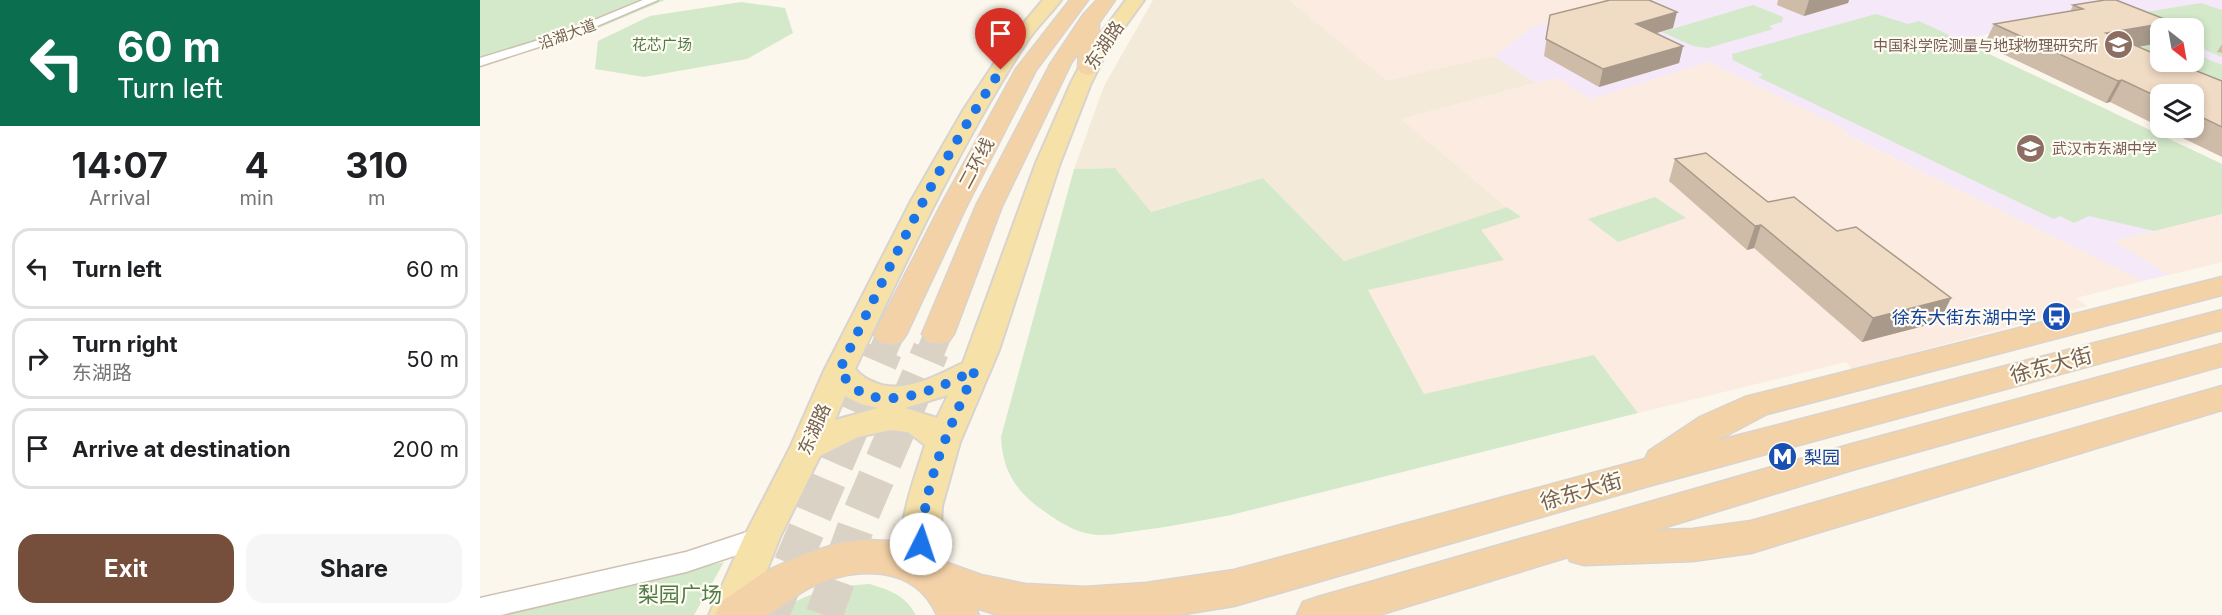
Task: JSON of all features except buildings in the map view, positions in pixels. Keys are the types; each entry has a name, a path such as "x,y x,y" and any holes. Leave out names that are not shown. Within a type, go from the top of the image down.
{"highway":[{"name":"二环线","path":"890,335 952,207 1026,69 1071,9 1106,0"},
{"name":"二环线","path":"938,334 989,206 1061,63 1071,9"},
{"path":"1071,9 1088,69"},
{"path":"1645,473 1712,426 1756,405 2222,286"},
{"name":"徐东大街","path":"736,615 759,596 795,575 834,561 863,557 903,560 997,597 1043,604 1104,604 1173,598 1234,588 1645,473 2222,320"},
{"name":"徐东大街","path":"1318,615 1852,457 2222,355"},
{"path":"1539,551 1693,545 1750,537 2222,398"},
{"path":"929,572 946,587 957,615"}],"main road":[{"name":"东湖路","path":"929,572 921,544 924,506 944,442 975,370 1048,163 1088,69 1135,0"},
{"name":"东湖路","path":"729,615 762,537 807,448 839,371 923,201 975,109 1020,38 1071,9"},
{"path":"839,371 861,392 876,397 897,397 936,389 975,370"},
{"path":"807,448 842,431 887,420 918,423 932,431 944,442"}],"street":[{"name":"沿湖大道","path":"480,62 572,33 653,0"},
{"path":"480,609 687,562 762,537"}],"shaded area":[{"path":"1153,0 1289,0 1387,80 1494,56 1536,83 1401,119 1507,207 1344,261 1263,178 1150,212 1115,168 1074,169 1104,86"},
{"path":"1289,0 1609,0 1532,28 1494,56 1387,81"},
{"name":"武汉市东湖中学","path":"1609,0 2222,0 2222,109 2204,101 2204,84 2166,84 2030,23 1961,41 2150,130 2150,138 2167,138 2222,164 2222,214 2114,241 2169,275 2143,281 1842,132 1847,130 1709,62 1591,99 1557,78 1536,83 1494,56 1532,28"},
{"path":"1709,62 1848,130 1843,133 2143,281 2076,298 2087,306 1852,369 1846,362 1638,413 1594,355 1424,394 1368,290 1503,260 1480,230 1520,217 1400,119 1557,78 1591,99"},
{"path":"2222,214 2222,262 2169,275 2114,241"}],"green space":[{"path":"480,0 665,0 596,29 480,66"},
{"name":"花芯广场","path":"741,2 785,8 793,33 747,59 644,77 595,69 598,41 650,16"},
{"path":"2201,3 2222,10 2222,51 2219,52 2222,53 2222,57 2204,50 2204,18 2162,18 2146,12"},
{"path":"1753,5 1783,17 1782,22 1769,26 1773,29 1708,48 1693,46 1662,32"},
{"path":"1876,14 1908,24 1919,21 2150,130 2150,138 2167,138 2222,164 2222,214 2154,231 2089,216 2074,223 2060,216 2054,219 1758,77 1763,75 1733,60 1732,54"},
{"path":"2096,39 2150,39 2150,64"},
{"path":"2204,58 2222,65 2222,97 2204,89 2204,84 2194,84 2168,72 2204,72"},
{"path":"1115,168 1151,212 1263,178 1344,261 1507,207 1521,217 1481,230 1504,260 1368,290 1424,394 1594,355 1638,413 1231,515 1107,535 1090,534 1069,527 1038,507 1022,493 1007,468 1001,437 1074,169"},
{"path":"1655,197 1686,218 1618,242 1588,219"},
{"name":"梨园广场","path":"724,562 694,615 498,615"},
{"path":"869,584 896,594 912,608 916,615 775,615 796,601 819,592"}],"tunnel":[{"path":"931,351 938,334"},
{"path":"883,351 890,335"},
{"path":"770,615 884,350"},
{"path":"824,615 860,516 931,350"}],"place":[{"name":"中国科学院测量与地球物理研究所","path":"2119,45"},
{"name":"武汉市东湖中学","path":"2031,148"},
{"name":"徐东大街东湖中学","path":"2057,317"},
{"name":"梨园","path":"1783,457"}],"route":[{"path":"921,544 928,487 944,442 975,370 936,389 897,397 876,397 861,392 839,371 923,201 975,109 1001,70"}]}
